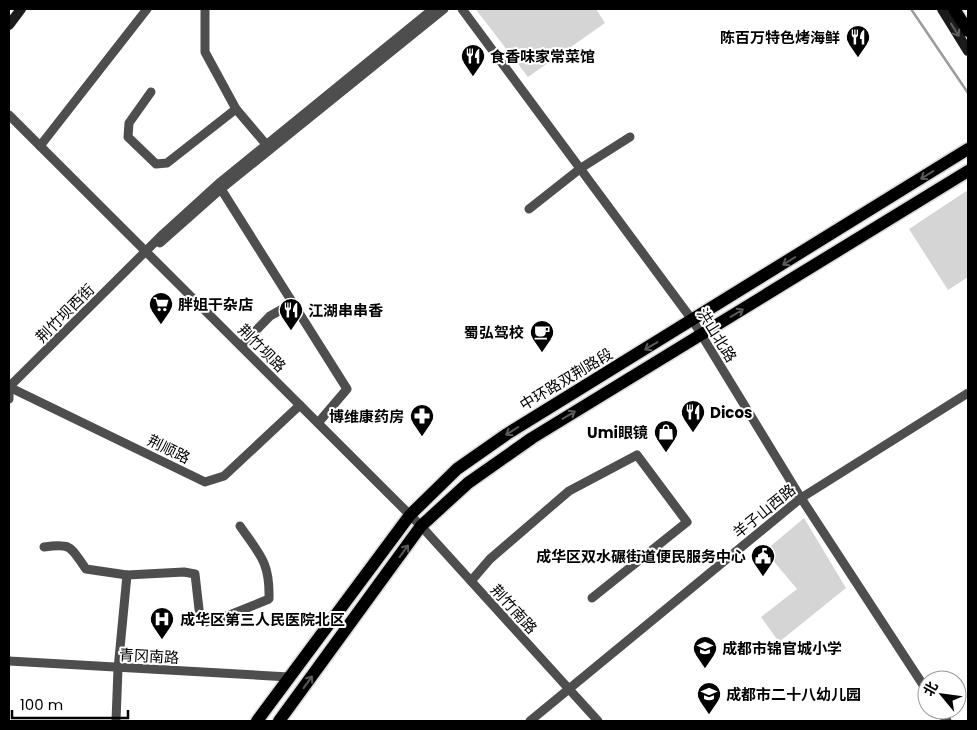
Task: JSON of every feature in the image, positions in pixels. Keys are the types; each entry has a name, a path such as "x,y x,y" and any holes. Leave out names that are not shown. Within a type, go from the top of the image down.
{"main road":[{"path":"954,9 968,31"},
{"name":"中环路双荆路段","path":"257,721 410,515 457,469 507,434 693,321 968,149"},
{"path":"279,721 422,526 468,483 532,438 968,171"}],"street":[{"path":"9,25 21,9"},
{"path":"40,146 147,9"},
{"path":"205,9 205,52 236,109 268,147"},
{"path":"148,251 169,237 268,147 432,9"},
{"path":"148,251 218,184 444,9"},
{"name":"洪山北路","path":"462,9 518,87 582,168 702,334 801,498 917,676"},
{"path":"942,9 968,51"},
{"path":"151,92 129,123 128,137 156,164 166,162 236,109"},
{"name":"荆竹坝路","path":"9,115 148,251 410,515"},
{"path":"528,209 582,168 630,137"},
{"path":"221,189 347,390 318,423"},
{"name":"荆竹坝西街","path":"9,387 148,251"},
{"path":"241,346 270,316 292,303"},
{"path":"9,387 9,399"},
{"name":"荆顺路","path":"9,387 205,482 224,476 300,405"},
{"name":"羊子山西路","path":"530,721 801,498 968,393"},
{"path":"471,581 490,559 569,491 636,455 687,522 592,598"},
{"name":"荆竹南路","path":"410,515 598,721"},
{"path":"44,547 64,544 75,550 86,569 127,575 184,572 195,574 200,618 206,622 269,599 267,564 240,526"},
{"path":"116,721 118,668 127,575"},
{"name":"青冈南路","path":"9,661 289,677"}],"shaded area":[{"path":"478,9 596,9 605,23 528,77 477,11"},
{"path":"968,190 968,277 948,290 909,229"},
{"path":"804,518 846,588 779,642 761,617 797,589 765,551"}],"waterway":[{"path":"911,9 968,93"}],"place":[{"name":"陈百万特色烤海鲜","path":"858,58"},
{"name":"食香味家常菜馆","path":"473,77"},
{"name":"胖姐干杂店","path":"161,325"},
{"name":"江湖串串香","path":"291,331"},
{"name":"蜀弘驾校","path":"542,353"},
{"name":"Dicos","path":"693,433"},
{"name":"博维康药房","path":"422,437"},
{"name":"Umi眼镜","path":"666,453"},
{"name":"成华区双水碾街道便民服务中心","path":"763,577"},
{"name":"成华区第三人民医院北区","path":"162,640"},
{"name":"成都市锦官城小学","path":"705,669"},
{"name":"成都市二十八幼儿园","path":"709,715"}]}
